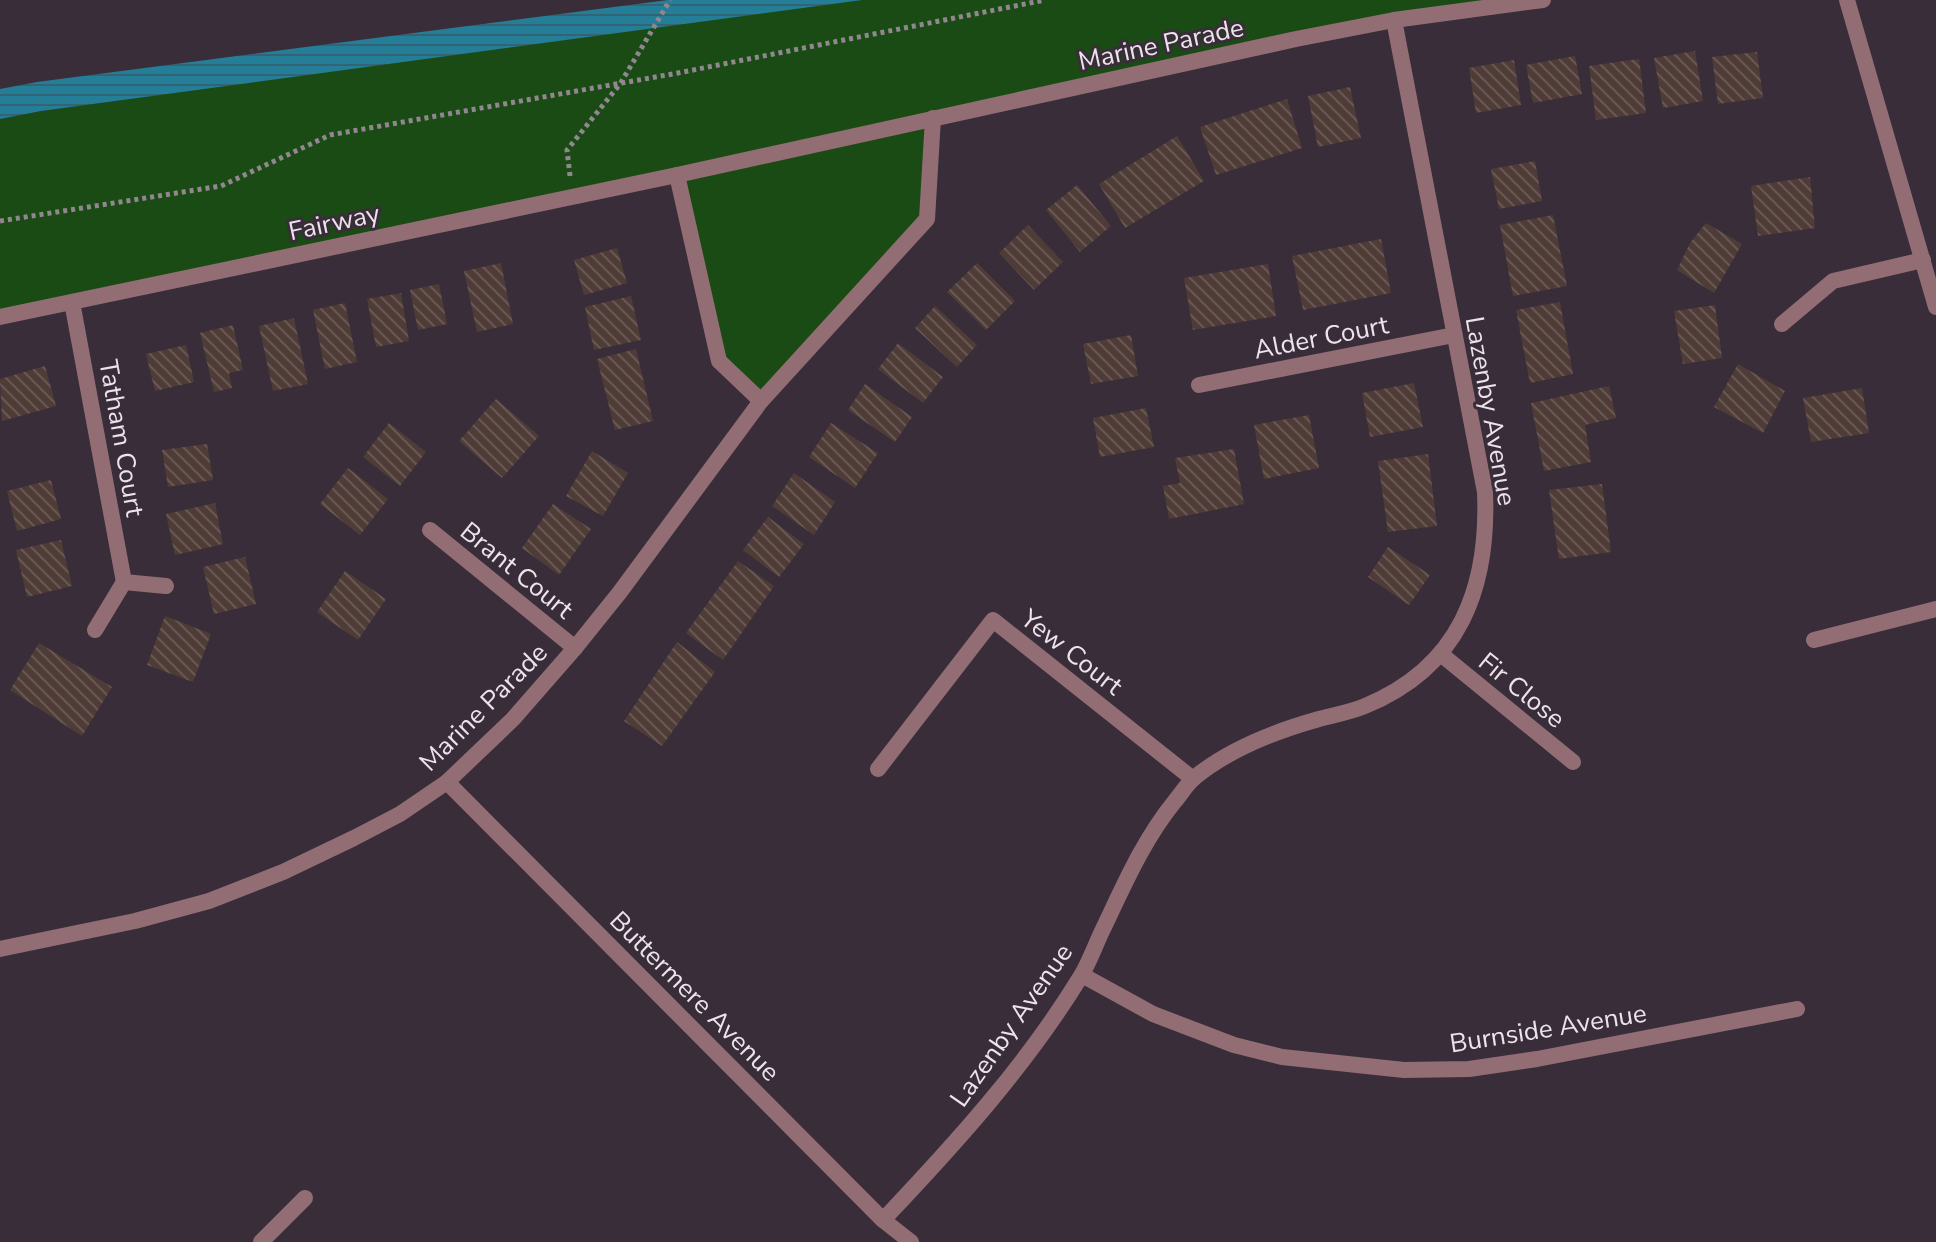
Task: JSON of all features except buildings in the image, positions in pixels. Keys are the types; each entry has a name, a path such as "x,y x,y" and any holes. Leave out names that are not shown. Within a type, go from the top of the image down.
{"street":[{"name":"Marine Parade","path":"677,175 1281,42 1394,20 1543,0"},
{"path":"1847,0 1936,307"},
{"name":"Lazenby Avenue","path":"883,1220 999,1090 1082,975 1137,856 1193,779 1274,733 1364,707 1407,685 1442,655 1469,611 1481,570 1487,531 1485,492 1394,20"},
{"name":"Marine Parade","path":"0,949 135,921 209,901 283,872 354,838 400,814 447,782 513,719 575,648 761,401 927,219 933,118"},
{"path":"677,175 719,361 761,401"},
{"name":"Fairway","path":"0,317 677,175"},
{"path":"1782,324 1833,281 1923,260"},
{"name":"Tatham Court","path":"72,302 124,582"},
{"name":"Alder Court","path":"1199,385 1454,335"},
{"name":"Brant Court","path":"430,530 575,648"},
{"path":"95,630 124,582 166,586"},
{"path":"1814,640 1936,609"},
{"name":"Yew Court","path":"878,769 993,620 1193,779"},
{"name":"Fir Close","path":"1442,655 1573,762"},
{"name":"Buttermere Avenue","path":"447,782 883,1220 911,1242"},
{"name":"Burnside Avenue","path":"1082,975 1153,1014 1234,1045 1282,1057 1404,1070 1469,1069 1537,1059 1797,1009"},
{"path":"261,1242 305,1198"}],"path":[{"path":"572,197 567,150 620,84 670,0"},
{"path":"0,221 221,186 330,135 620,84 1045,0"}],"green space":[{"path":"850,0 1543,0 1394,20 933,118 927,219 761,401 719,361 677,175 0,317 0,119"}],"water":[{"path":"668,0 862,0 0,119 0,89 37,82"}]}
